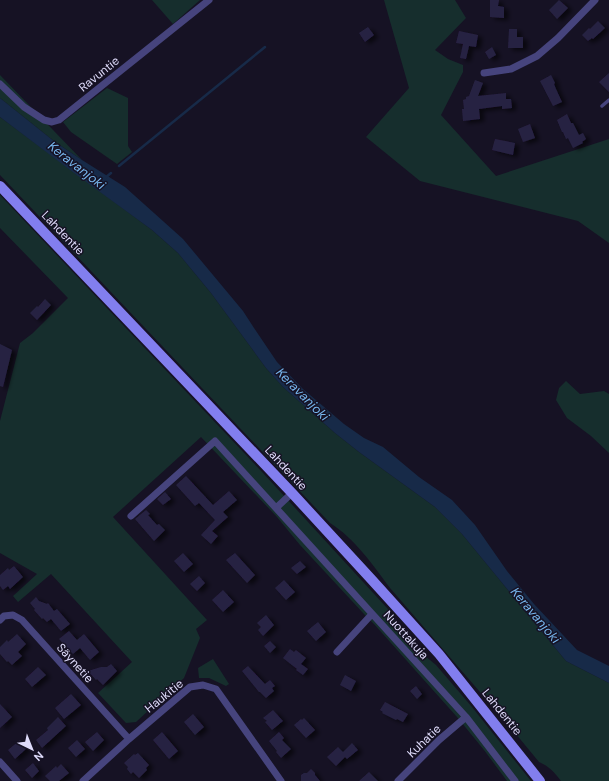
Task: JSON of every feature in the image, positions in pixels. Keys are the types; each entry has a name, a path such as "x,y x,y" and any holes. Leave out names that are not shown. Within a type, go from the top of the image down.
{"main road":[{"name":"Lahdentie","path":"0,186 292,493 372,580 439,654 540,781"}],"street":[{"name":"Ravuntie","path":"0,84 24,107 44,120 52,122 59,120 209,0"},
{"path":"484,73 511,69 537,56 558,38 595,0"},
{"name":"Nuottakuja","path":"131,516 215,441 466,717 515,781"},
{"path":"276,508 292,493"},
{"path":"337,652 372,614"},
{"name":"Säynetie","path":"0,620 4,616 13,615 22,620 129,739"},
{"name":"Haukitie","path":"84,781 129,739 190,687 204,685 216,689 281,781"},
{"name":"Kuhatie","path":"398,781 439,740 466,717"},
{"path":"0,762 17,781"}],"lane":[{"path":"602,106 609,100"}],"green space":[{"path":"152,0 200,0 173,24"},
{"path":"384,0 455,0 466,18 435,50 448,59 463,65 463,72 441,115 496,176 609,139 609,243 578,221 420,181 366,137 409,88"},
{"path":"0,75 82,160 55,142 0,98"},
{"path":"107,88 128,98 128,146 132,152 117,164 71,132 63,122"},
{"path":"0,117 152,230 178,253 211,293 266,368 283,387 359,452 435,507 462,534 566,661 609,683 609,781 561,781 552,770 539,762 390,588 355,544 330,523 0,175"},
{"path":"0,195 263,473 387,608 413,646 436,665 472,707 531,781 507,781 457,717 374,624 300,545 277,517 201,437 113,517 207,620 196,629 200,638 184,678 136,722 126,723 98,693 132,662 51,574 18,602 13,596 37,574 0,553 0,421 20,343 33,333 68,298 0,228"},
{"path":"566,381 580,394 604,391 609,394 609,453 591,436 567,418 556,400 559,388"},
{"path":"213,659 229,684 226,686 209,678 199,678 198,668"}],"water":[{"name":"Keravanjoki","path":"0,98 55,142 125,187 183,239 243,311 277,362 303,389 344,424 364,438 383,447 419,477 452,500 475,525 507,571 534,604 577,650 609,666 609,683 566,661 462,534 435,507 359,452 283,387 266,368 211,293 178,253 152,230 0,117"}],"building":[{"path":"490,0 499,0 498,6 504,7 504,18 490,17"},
{"path":"559,0 568,8 557,19 549,10"},
{"path":"598,21 605,28 593,39 592,38 588,41 582,35"},
{"path":"368,27 374,35 365,42 359,33"},
{"path":"509,29 517,29 517,37 523,37 523,48 508,48"},
{"path":"459,31 478,35 476,47 469,46 466,59 460,58 463,44 456,43"},
{"path":"492,47 496,55 489,59 485,52"},
{"path":"609,73 609,92 599,82"},
{"path":"551,75 562,102 553,106 540,81"},
{"path":"475,80 483,83 478,96 506,93 506,99 511,99 512,108 502,109 502,106 479,109 480,119 463,121 463,100 469,96"},
{"path":"567,114 579,135 583,133 586,139 582,142 583,143 573,148 568,138 566,139 562,132 557,120"},
{"path":"530,124 535,138 523,142 518,129"},
{"path":"495,139 515,143 513,155 492,150"},
{"path":"45,299 51,305 37,320 30,313"},
{"path":"0,344 12,350 3,387 0,386"},
{"path":"186,476 213,505 229,491 237,500 223,512 228,517 212,531 218,536 211,544 201,535 215,520 199,503 195,506 176,485"},
{"path":"165,492 171,499 163,505 157,499"},
{"path":"146,510 150,514 148,515 157,525 159,524 165,530 154,541 135,519"},
{"path":"183,553 193,564 184,572 174,561"},
{"path":"235,553 255,575 247,583 226,560"},
{"path":"300,561 306,567 297,574 291,568"},
{"path":"14,566 23,577 10,589 8,586 3,590 0,586 0,575 8,568 9,570"},
{"path":"199,576 205,583 197,591 190,584"},
{"path":"284,580 295,592 286,600 275,588"},
{"path":"223,590 234,602 223,612 212,600"},
{"path":"36,597 39,601 48,603 54,611 57,609 70,624 61,631 51,619 47,622 43,618 42,619 30,603"},
{"path":"266,615 274,625 263,636 258,630 261,627 257,623"},
{"path":"318,622 326,632 316,641 307,631"},
{"path":"69,631 77,640 84,634 99,652 90,660 80,648 73,654 59,639"},
{"path":"17,634 26,644 18,652 22,656 12,665 0,654 0,647 7,640 8,642"},
{"path":"270,641 276,647 270,653 264,646"},
{"path":"290,649 294,652 296,650 306,658 301,664 308,669 303,675 283,658"},
{"path":"111,664 117,671 103,685 88,671 101,667 107,667"},
{"path":"248,666 265,684 270,680 275,686 272,688 274,691 266,698 259,692 242,671"},
{"path":"38,667 46,675 32,687 25,679"},
{"path":"345,675 356,681 351,691 340,685"},
{"path":"416,686 422,694 417,699 410,691"},
{"path":"71,694 81,705 64,719 55,708"},
{"path":"385,702 408,714 403,722 382,713 383,712 380,710"},
{"path":"0,704 12,717 0,728"},
{"path":"273,710 283,721 272,730 265,722 267,721 263,718"},
{"path":"193,714 204,727 195,735 184,722"},
{"path":"58,717 66,726 42,748 36,740 48,730 47,728"},
{"path":"304,718 315,730 306,738 294,725"},
{"path":"97,732 104,740 93,751 85,742"},
{"path":"162,732 178,751 169,759 153,740"},
{"path":"279,732 284,738 282,740 291,749 281,758 269,741"},
{"path":"20,740 27,748 15,759 8,750"},
{"path":"77,740 85,749 76,757 68,748"},
{"path":"352,743 358,750 347,759 345,757 336,766 327,757 338,747 343,752"},
{"path":"138,753 149,765 146,768 147,770 139,778 133,772 131,774 127,769 128,767 124,763 134,754 135,755"},
{"path":"33,763 39,771 32,778 25,770"},
{"path":"61,764 69,773 59,781 50,781 45,776 56,766 57,768"},
{"path":"311,769 320,781 301,781 301,775 307,773"},
{"path":"369,772 378,781 359,781"}],"waterway":[{"path":"119,166 265,47"},
{"name":"Keravanjoki","path":"105,178 111,173"}]}
